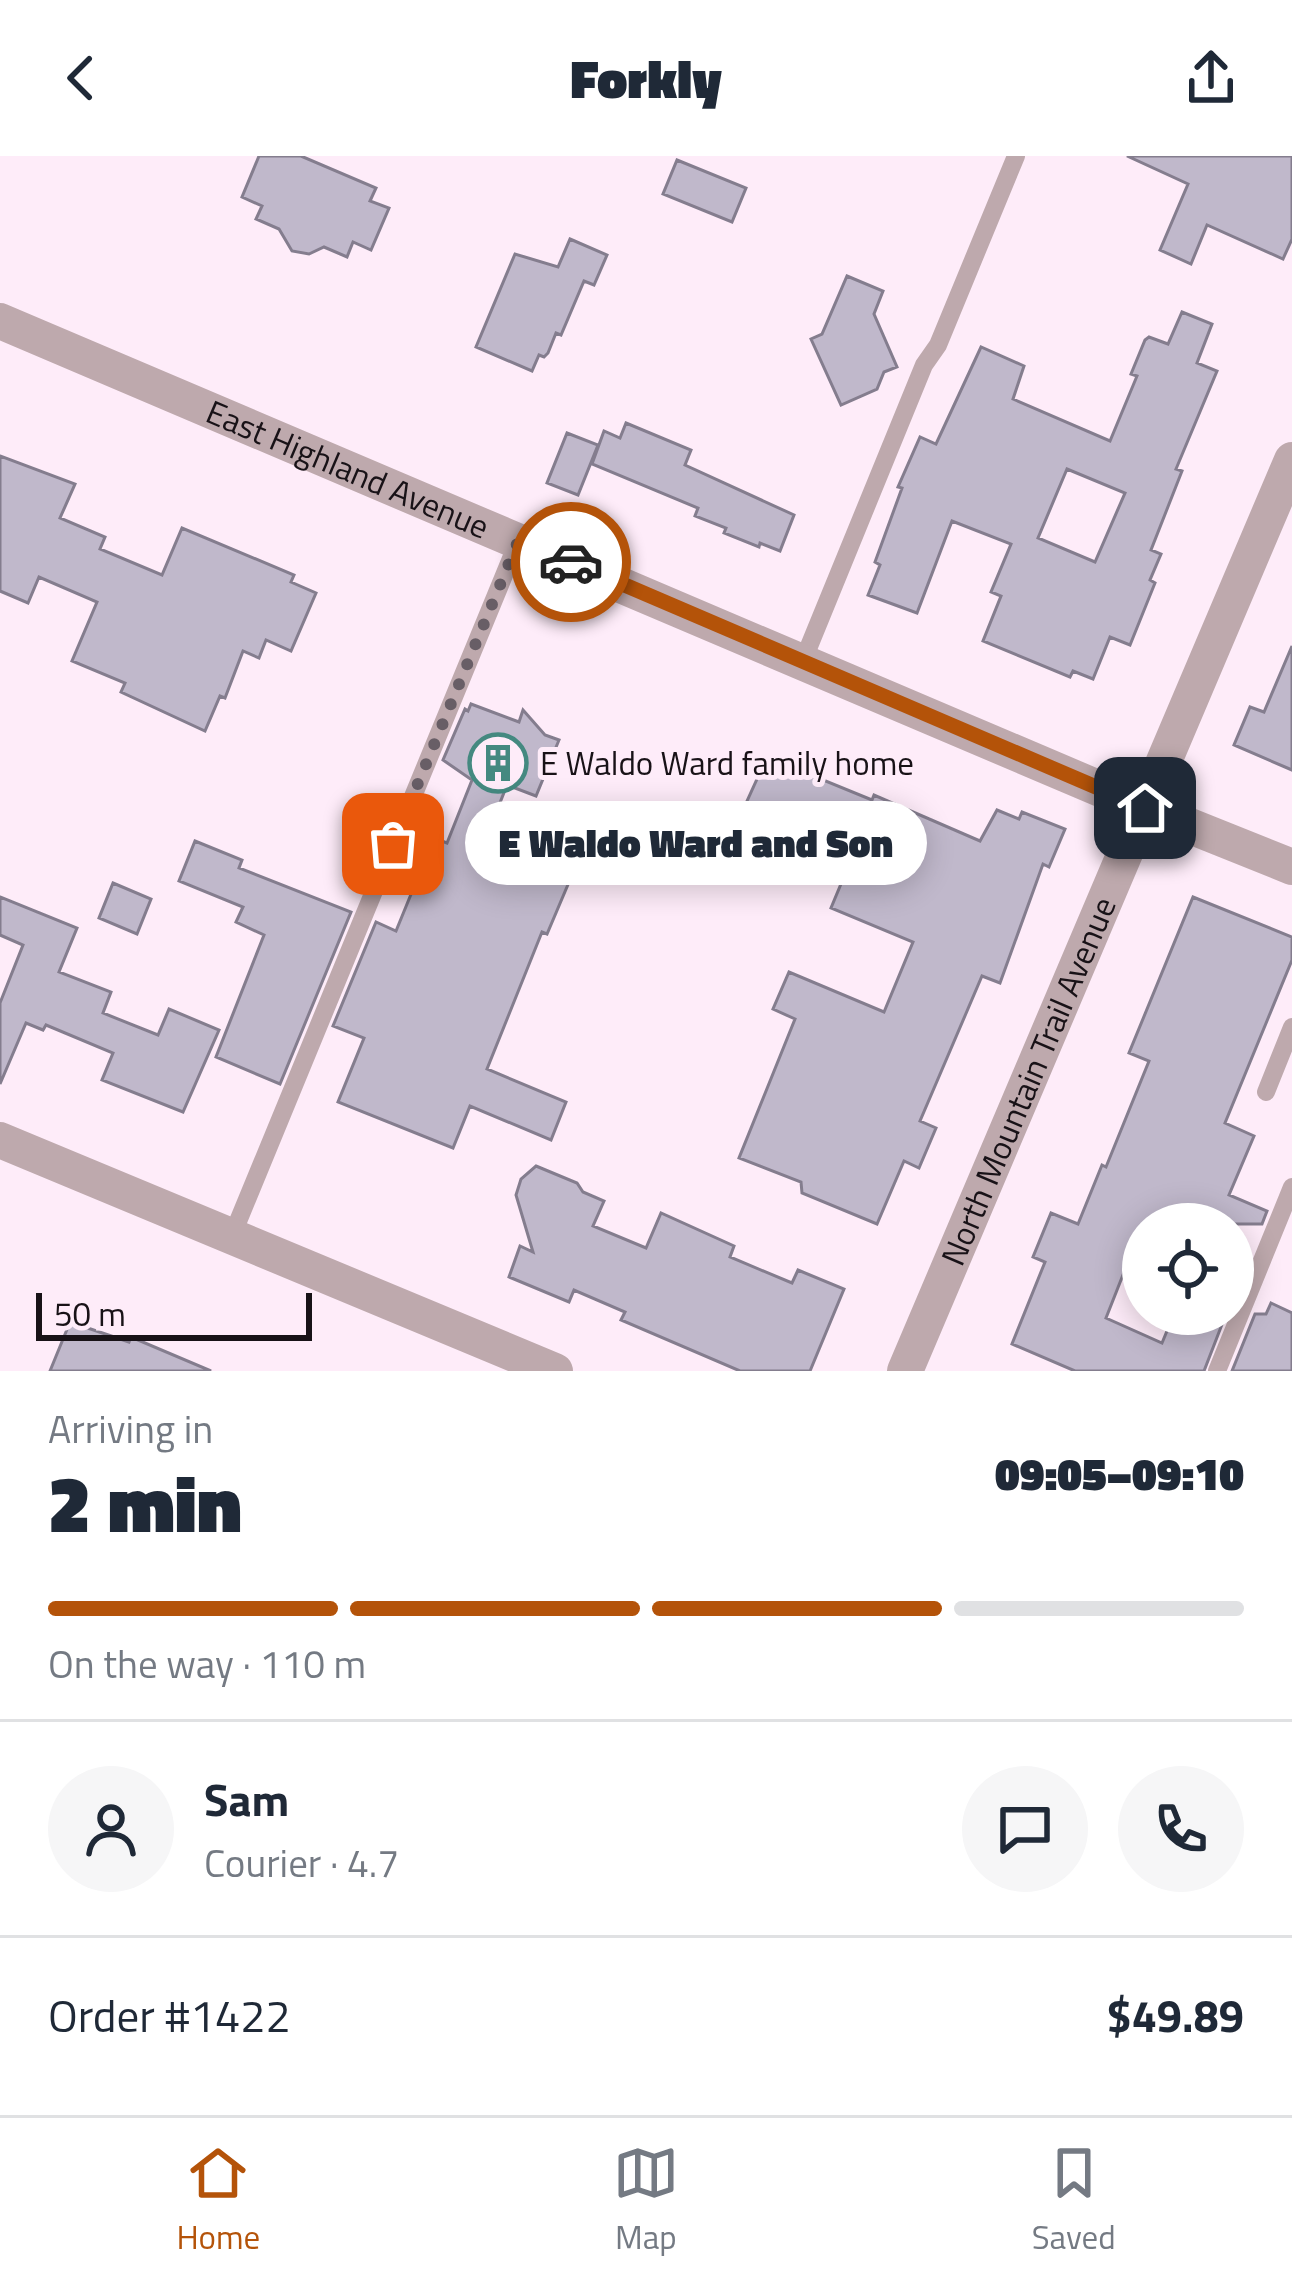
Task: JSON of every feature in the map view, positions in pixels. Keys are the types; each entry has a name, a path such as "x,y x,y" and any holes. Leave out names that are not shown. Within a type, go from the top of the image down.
{"street":[{"name":"East Highland Avenue","path":"0,321 1292,867"},
{"name":"North Mountain Trail Avenue","path":"904,1371 1292,460"},
{"path":"0,1140 555,1371"}],"lane":[{"path":"803,661 1016,156"},
{"path":"232,1236 519,539"},
{"path":"1266,1092 1292,1027"},
{"path":"1217,1371 1292,1187"}],"building":[{"path":"259,156 301,156 376,188 370,201 389,208 371,250 353,242 347,257 324,247 309,254 292,251 279,229 256,219 262,206 242,197"},
{"path":"1127,156 1292,156 1292,239 1283,259 1207,225 1191,264 1160,250 1188,184"},
{"path":"677,160 746,188 732,222 663,194"},
{"path":"570,239 607,255 594,285 584,281 548,353 539,355 532,371 476,347 515,254 558,267"},
{"path":"847,276 883,291 874,314 897,367 884,372 877,389 841,405 811,339 822,334"},
{"path":"1182,312 1212,324 1197,363 1217,371 1176,469 1182,471 1151,550 1161,554 1150,580 1155,583 1130,645 1110,637 1093,679 1073,671 1070,677 983,641 1001,596 991,592 1011,544 952,521 917,613 868,595 902,488 898,487 920,437 936,444 981,347 1024,366 1013,399 1110,441 1137,376 1131,374 1145,340 1149,337 1168,344","holes":["1067,469 1125,493 1095,562 1038,538"]},
{"path":"626,423 691,450 685,465 794,515 780,551 724,533 726,528 695,516 698,508 592,464 604,431 620,438"},
{"path":"567,433 598,445 578,495 547,483"},
{"path":"0,456 75,484 60,518 105,537 100,549 162,575 182,528 294,575 291,582 316,593 291,651 266,640 259,658 243,651 225,698 220,696 205,731 121,692 125,683 72,661 97,602 39,577 28,603 0,591"},
{"path":"1292,646 1292,770 1234,745 1250,707 1264,712"},
{"path":"471,704 519,722 523,710 545,735 559,740 536,796 507,785 479,856 530,877 548,835 583,849 547,934 542,932 487,1069 566,1102 551,1140 470,1106 453,1148 338,1102 364,1038 333,1026 376,922 396,931 434,838 447,843 472,780 443,760"},
{"path":"767,757 872,800 874,795 980,841 997,810 1019,819 1022,812 1065,829 1049,867 1043,864 1000,983 982,976 920,1121 936,1128 919,1168 904,1161 877,1224 802,1193 801,1182 739,1158 795,1019 773,1009 789,972 884,1012 913,942 831,908 848,867 738,821"},
{"path":"722,815 752,827 740,858 710,845"},
{"path":"195,841 242,860 239,868 351,912 280,1084 216,1057 264,935 236,922 243,907 179,881"},
{"path":"113,883 151,899 137,934 99,918"},
{"path":"0,897 77,928 59,972 111,992 103,1013 158,1035 169,1009 219,1030 183,1112 102,1080 113,1053 46,1025 43,1030 26,1023 0,1084 0,1003 23,945 0,935"},
{"path":"1193,897 1292,937 1292,960 1225,1123 1254,1136 1229,1195 1248,1203 1122,1203 1122,1277 1106,1318 1122,1325 1122,1335 1144,1335 1162,1343 1165,1335 1218,1335 1204,1371 1075,1371 1012,1344 1045,1262 1033,1257 1051,1213 1078,1224 1149,1061 1129,1053"},
{"path":"536,1166 577,1183 583,1192 604,1201 593,1226 646,1248 661,1213 734,1246 730,1257 792,1283 798,1270 844,1289 810,1371 740,1371 621,1320 625,1312 574,1290 569,1302 509,1277 520,1246 533,1252 516,1195 521,1179"},
{"path":"1254,1206 1267,1211 1262,1224 1254,1224"},
{"path":"1271,1303 1292,1313 1292,1371 1232,1371 1247,1335 1254,1335 1255,1314 1266,1314"},
{"path":"70,1322 129,1342 131,1337 211,1371 50,1371"}],"way so far":[{"path":"393,844 519,539 571,562"}],"place":[{"name":"E Waldo Ward family home","path":"498,763"},
{"name":"E Waldo Ward and Son","path":"393,844"}],"route":[{"path":"571,562 1145,808"}]}
